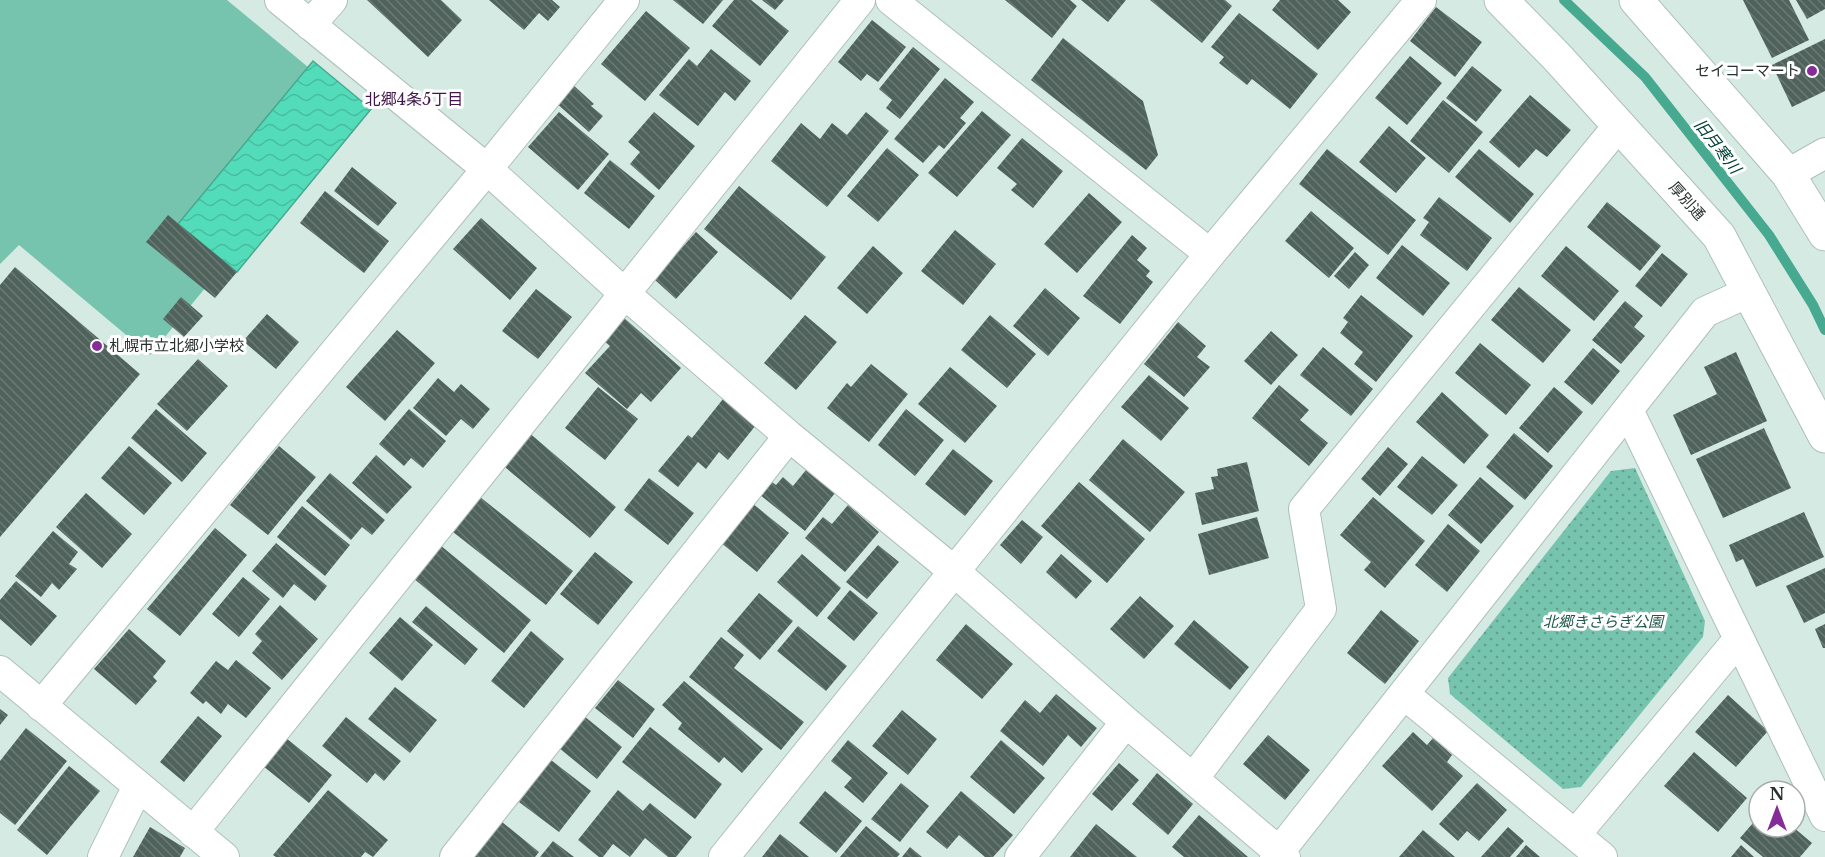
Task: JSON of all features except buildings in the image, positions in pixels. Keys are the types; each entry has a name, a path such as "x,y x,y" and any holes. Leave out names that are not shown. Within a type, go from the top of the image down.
{"street":[{"path":"280,0 487,169 624,293 789,436 955,572 1280,855 1705,312 1749,292"},
{"path":"310,25 332,0"},
{"path":"40,706 487,169 624,0"},
{"path":"193,832 860,0"},
{"path":"891,0 1210,254"},
{"path":"724,857 1210,254 1421,0"},
{"name":"厚別通","path":"1501,0 1557,57 1719,236 1825,436"},
{"path":"1636,0 1788,174 1825,234"},
{"path":"1193,779 1321,609 1304,509 1619,125"},
{"path":"1788,174 1825,153"},
{"path":"1628,410 1825,816"},
{"path":"455,857 789,436"},
{"path":"1575,835 1739,639"},
{"path":"0,671 224,857"},
{"path":"1404,694 1602,857"},
{"path":"1020,857 1126,722"},
{"path":"103,857 138,786"}],"green space":[{"name":"札幌市立北郷小学校","path":"0,0 227,0 355,106 150,355 19,245 0,264"},
{"name":"北郷きさらぎ公園","path":"1635,468 1705,621 1703,637 1581,787 1563,789 1450,694 1448,678 1611,471"}],"water":[{"path":"313,61 371,109 237,272 178,224"}],"waterway":[{"name":"旧月寒川","path":"1564,0 1645,77 1769,235 1813,305 1825,330"}],"place":[{"name":"セイコーマート","path":"1812,71"},
{"name":"札幌市立北郷小学校","path":"97,346"}],"district":[{"name":"北郷4条5丁目","path":"414,99"}]}
